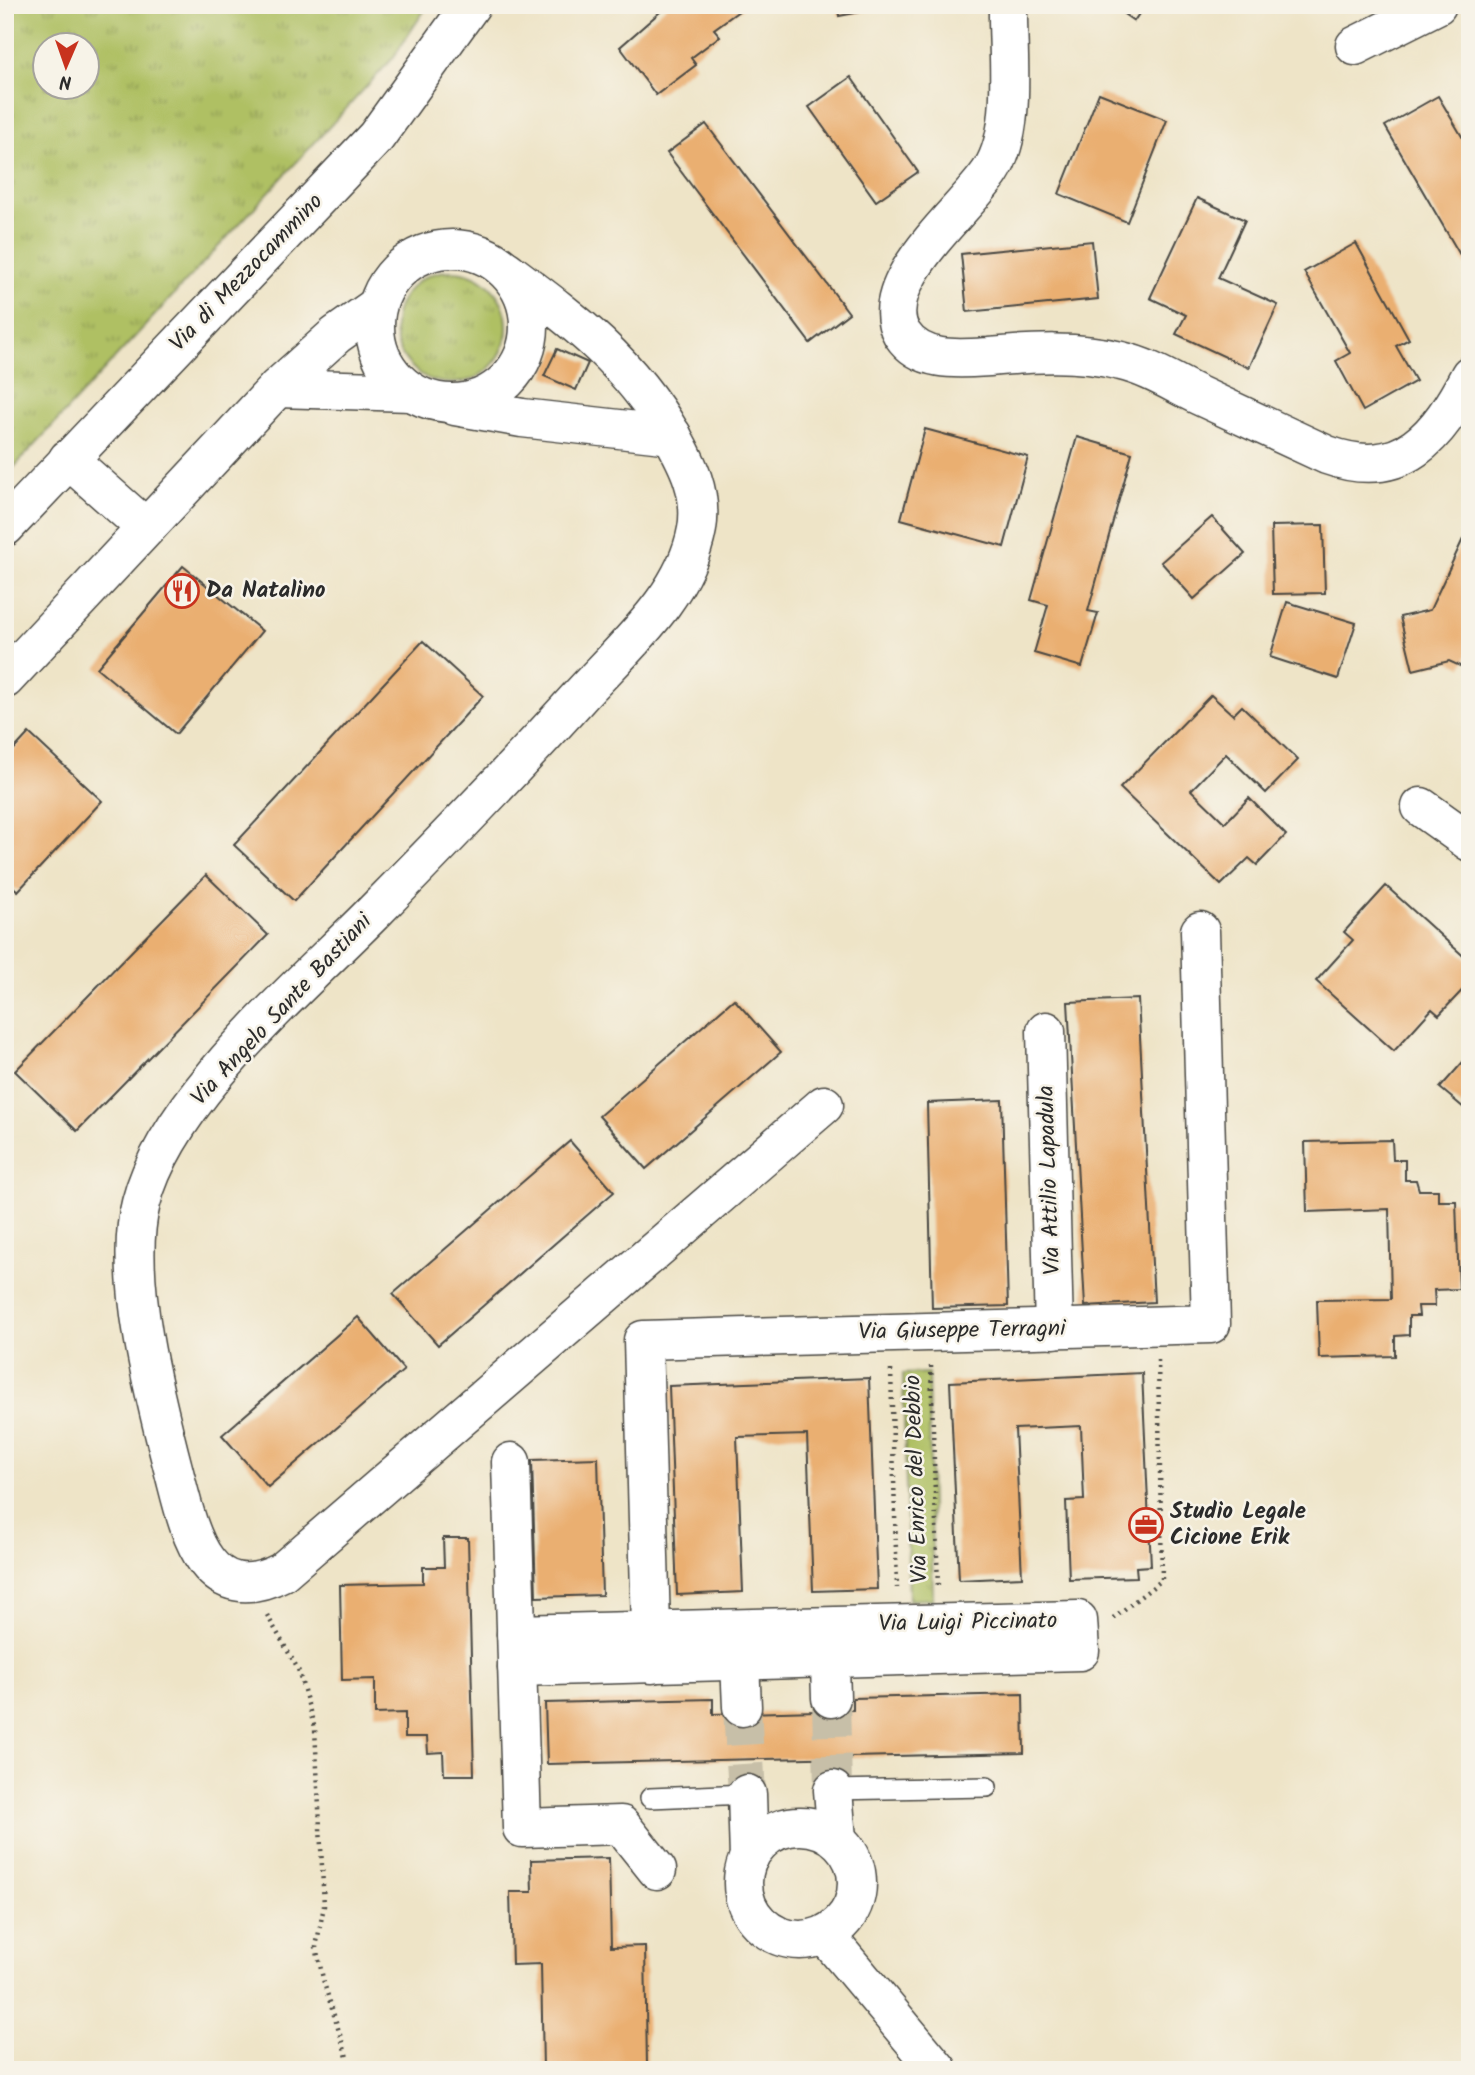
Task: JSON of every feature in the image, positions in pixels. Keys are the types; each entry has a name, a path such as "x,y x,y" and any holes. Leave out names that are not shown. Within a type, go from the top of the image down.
{"street":[{"name":"Via di Mezzocammino","path":"5,527 376,137 471,5"},
{"path":"1008,5 1007,113 1004,142 983,183 915,262 902,285 897,316 902,334 912,345 943,358 1067,354 1120,360 1327,455 1355,462 1384,461 1421,446 1443,422 1470,375"},
{"path":"1355,46 1437,5"},
{"path":"277,388 426,397 465,403 488,395 509,380 523,360 529,337 529,312 521,289 506,270 484,255 458,248 431,251 407,263 388,282 377,306 374,330 380,354 392,376 426,397 534,419 672,435"},
{"name":"Via Angelo Sante Bastiani","path":"506,270 607,349 648,396 690,469 699,510 688,560 671,591 488,797 214,1077 176,1128 153,1168 141,1203 134,1241 137,1289 175,1476 200,1556 218,1573 234,1580 258,1580 282,1572 824,1105"},
{"path":"5,679 277,388 336,335 377,306"},
{"path":"68,459 145,527"},
{"path":"1421,807 1470,842"},
{"name":"Via Giuseppe Terragni","path":"643,1340 1211,1324 1200,932"},
{"name":"Via Attilio Lapadula","path":"1046,1031 1054,1329"},
{"path":"604,1295 643,1340 652,1646"},
{"path":"511,1462 522,1828 621,1825 657,1870"},
{"name":"Via Luigi Piccinato","path":"517,1651 940,1640 1080,1651 1078,1620"},
{"name":"Via Luigi Piccinato","path":"652,1646 740,1662 829,1643 898,1624 940,1640"},
{"path":"829,1643 831,1698"},
{"path":"740,1662 742,1707"},
{"path":"834,1790 837,1839"},
{"path":"747,1794 749,1858 743,1892 749,1909 759,1924 790,1940 808,1940 825,1935 841,1924 852,1909 857,1891 856,1872 849,1854 837,1839 822,1830 805,1826 772,1833 749,1858"},
{"path":"825,1935 938,2070"}],"lane":[{"path":"834,1790 987,1787"},
{"path":"650,1798 747,1794"}],"path":[{"path":"1078,1620 1110,1620 1162,1580 1157,1326"},
{"name":"Via Enrico del Debbio","path":"930,1332 940,1640"},
{"name":"Via Enrico del Debbio","path":"890,1333 898,1624"},
{"path":"257,1610 267,1615 298,1669 315,1728 324,1906 316,1947 324,1983 351,2070"}],"green space":[{"path":"5,5 428,5 393,58 5,477"},
{"path":"451,271 472,275 490,288 503,306 507,327 503,348 490,366 472,379 451,383 430,379 412,366 399,348 395,327 399,306 412,288 430,275"},
{"path":"928,1373 933,1599 909,1600 903,1374"}],"building":[{"path":"668,5 741,5 743,8 714,29 720,36 691,58 696,65 656,95 620,47"},
{"path":"837,5 882,5 882,8 839,16"},
{"path":"1111,5 1145,5 1134,21"},
{"path":"851,77 918,172 876,201 809,107"},
{"path":"1099,93 1167,120 1127,222 1059,194"},
{"path":"1438,96 1470,150 1470,272 1385,126"},
{"path":"706,124 849,313 810,343 667,153"},
{"path":"1197,198 1245,220 1218,278 1278,305 1249,368 1176,334 1186,315 1150,298"},
{"path":"1092,241 1098,299 967,312 961,254"},
{"path":"1356,243 1409,339 1396,346 1416,381 1363,411 1336,361 1350,353 1304,272"},
{"path":"557,349 588,363 576,390 544,376"},
{"path":"925,429 1028,457 1004,547 901,519"},
{"path":"1077,437 1132,453 1088,611 1098,613 1082,667 1034,653 1048,605 1031,600"},
{"path":"1212,517 1245,554 1194,599 1161,562"},
{"path":"1470,524 1470,649 1462,667 1449,661 1413,670 1400,617 1430,610"},
{"path":"1323,525 1325,593 1273,594 1271,526"},
{"path":"183,566 262,631 176,734 97,668"},
{"path":"1287,602 1356,623 1338,679 1270,657"},
{"path":"423,641 483,696 294,901 234,845"},
{"path":"1211,695 1233,715 1242,706 1298,760 1266,793 1226,754 1191,790 1225,823 1249,798 1286,835 1257,865 1249,858 1221,885 1120,788"},
{"path":"29,733 102,801 18,891 5,880 5,759"},
{"path":"206,875 268,935 77,1131 15,1071"},
{"path":"1386,886 1470,962 1470,982 1439,1015 1432,1009 1394,1051 1316,981 1353,940 1344,932"},
{"path":"734,999 781,1052 646,1169 599,1116"},
{"path":"1138,999 1154,1302 1085,1306 1068,1002"},
{"path":"1470,1054 1470,1113 1440,1088"},
{"path":"1002,1100 1008,1306 932,1308 927,1103"},
{"path":"1392,1140 1393,1160 1405,1160 1405,1180 1416,1180 1419,1190 1438,1190 1438,1201 1456,1201 1459,1289 1434,1290 1435,1306 1418,1306 1419,1316 1409,1316 1409,1335 1395,1336 1395,1356 1319,1358 1317,1300 1391,1299 1389,1209 1307,1212 1305,1142"},
{"path":"570,1141 614,1192 438,1345 393,1294"},
{"path":"358,1317 404,1370 268,1487 222,1435"},
{"path":"1142,1373 1151,1566 1136,1567 1137,1577 1069,1579 1066,1501 1084,1500 1081,1426 1015,1429 1022,1577 959,1580 950,1382"},
{"path":"869,1378 877,1589 813,1591 807,1435 737,1437 743,1592 677,1595 669,1386"},
{"path":"598,1458 602,1595 536,1597 532,1460"},
{"path":"443,1538 468,1538 474,1775 444,1775 443,1752 428,1753 427,1737 405,1737 405,1713 375,1714 375,1679 342,1680 340,1585 423,1583 423,1567 444,1567"},
{"path":"1023,1694 1024,1753 547,1764 545,1703 713,1699 713,1714 853,1710 853,1698"},
{"path":"609,1858 611,1947 645,1946 647,2066 543,2069 541,1964 512,1965 510,1892 532,1892 531,1860"}],"tunnel":[{"path":"831,1698 833,1790"},
{"path":"742,1707 747,1794"}],"place":[{"name":"Da Natalino","path":"182,591"},
{"name":"Studio Legale Cicione Erik","path":"1146,1525"}]}
